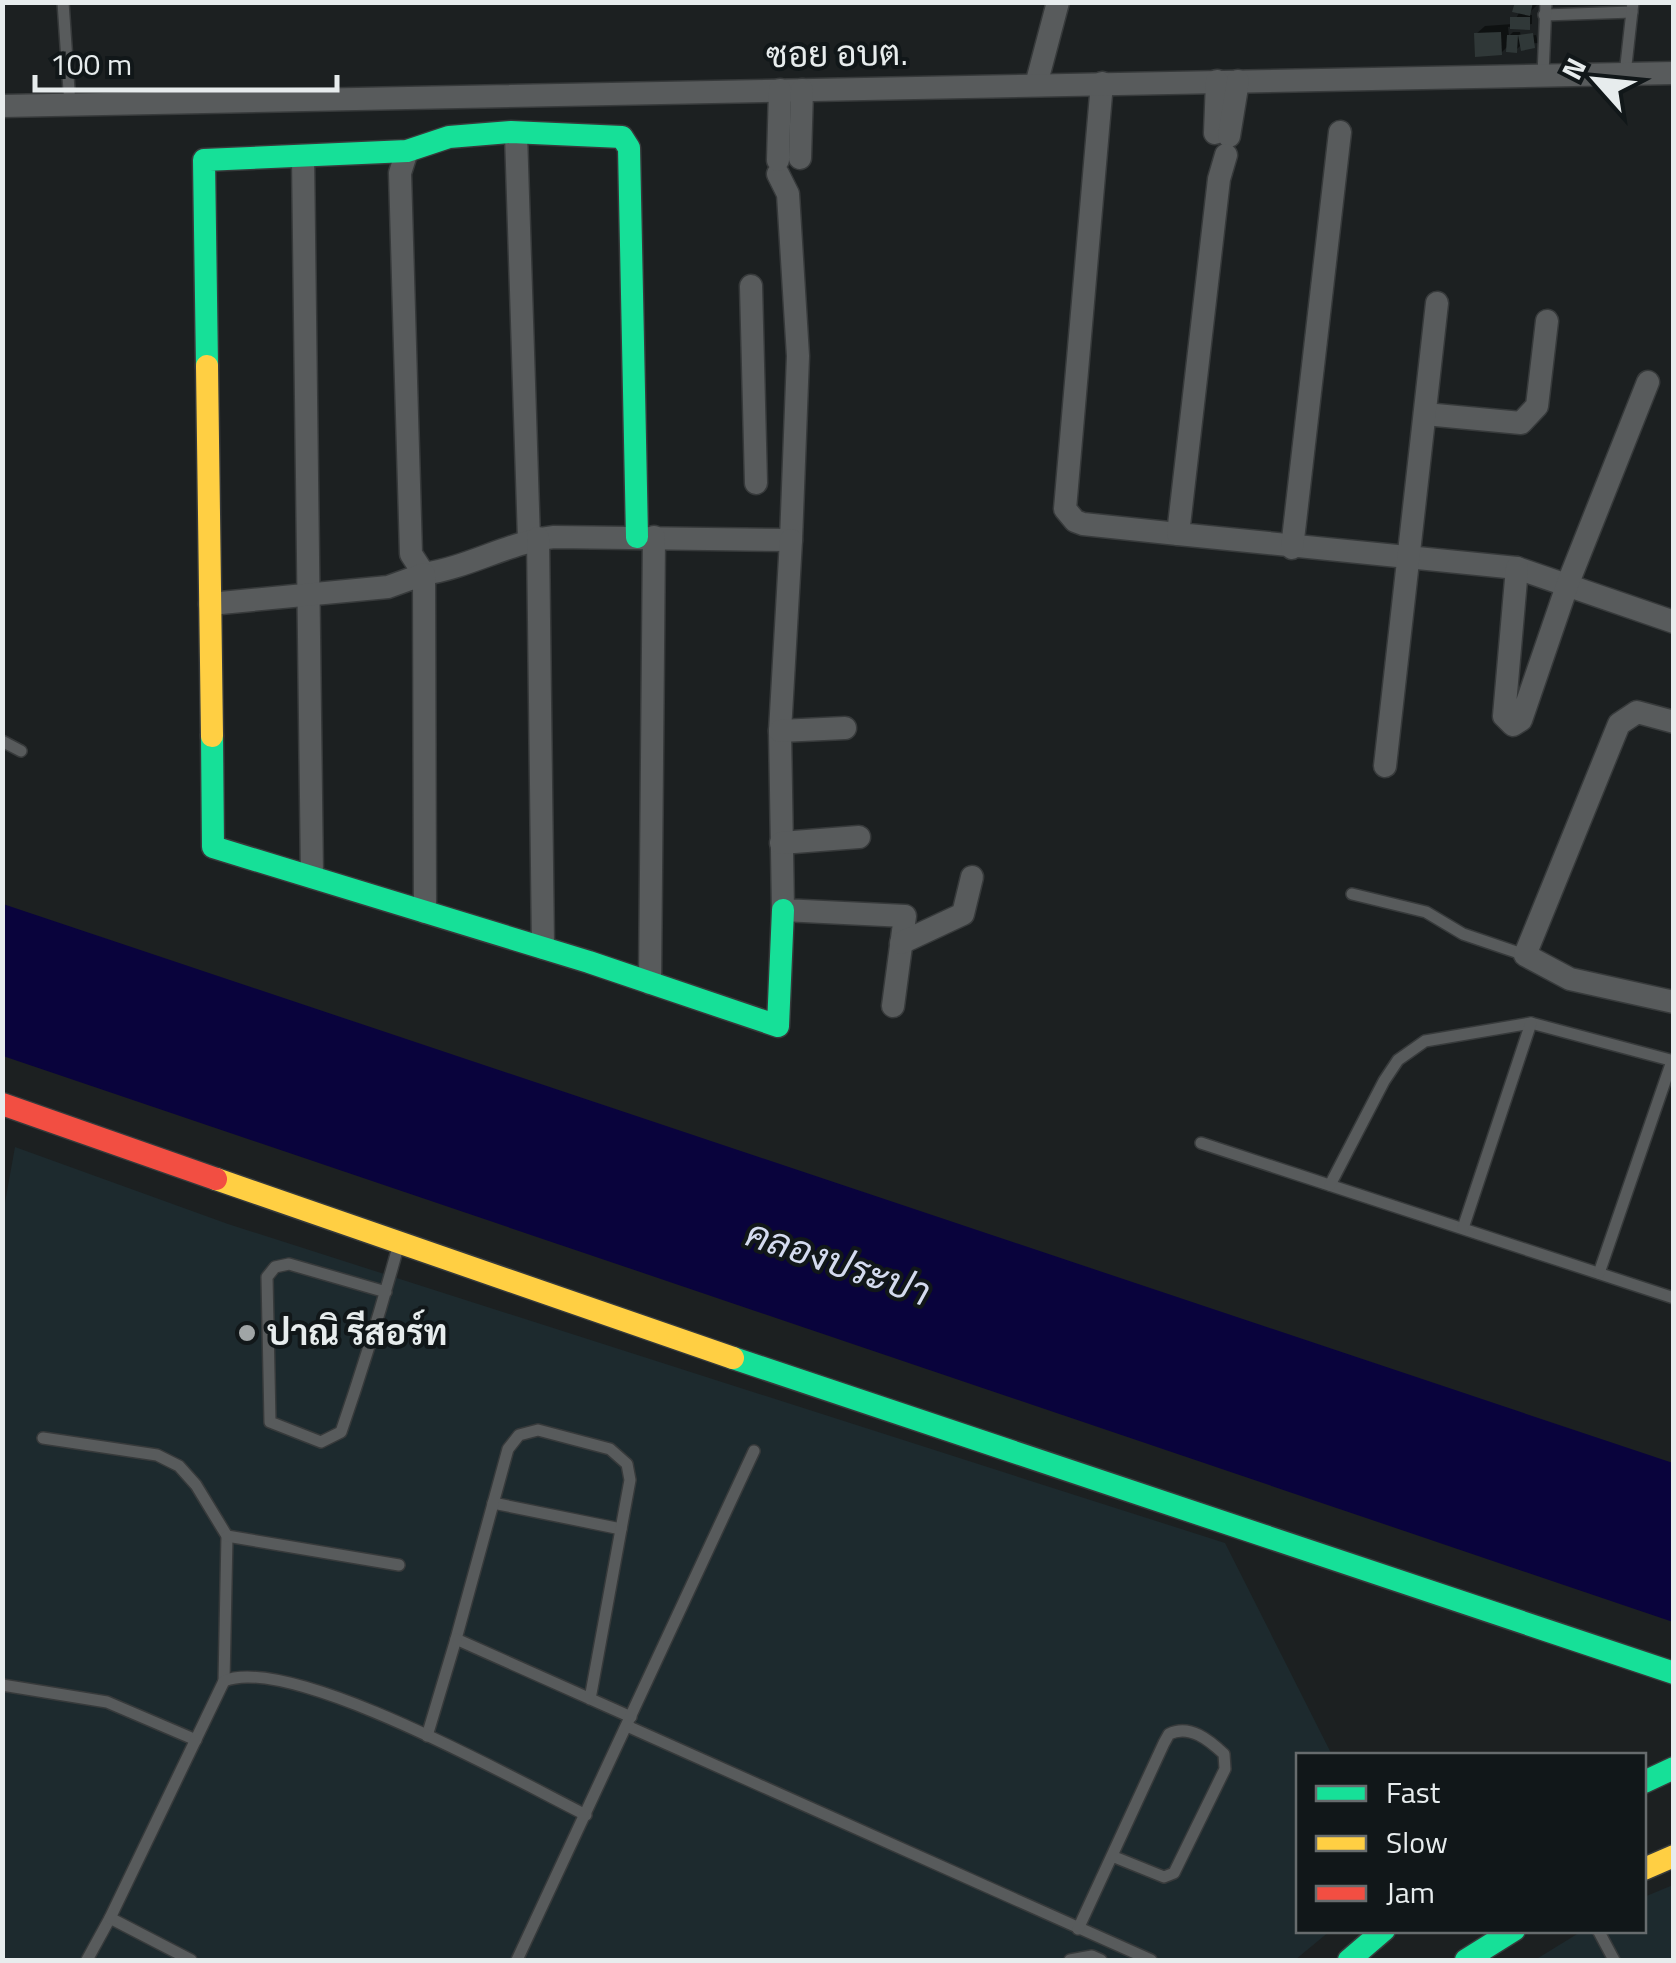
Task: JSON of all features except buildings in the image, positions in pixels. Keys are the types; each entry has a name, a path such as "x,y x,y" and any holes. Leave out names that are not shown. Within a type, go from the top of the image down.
{"street":[{"path":"1036,85 1058,2"},
{"name":"ซอย อบต.","path":"2,106 1674,73"},
{"path":"1178,534 1228,81"},
{"path":"1102,84 1066,508 1075,521 1292,548 1517,568 1674,622"},
{"path":"650,983 646,537 630,148 622,137 606,133 456,134 422,140 406,151 204,160 213,847 543,948 778,1026 783,910 780,731 798,356 789,172 791,90"},
{"path":"1292,548 1340,132"},
{"path":"516,134 534,539 543,948"},
{"path":"406,151 400,173 411,554 414,565 424,574 424,912"},
{"path":"303,156 312,877"},
{"path":"751,286 756,483"},
{"path":"1385,766 1437,304"},
{"path":"1425,414 1521,423 1530,417 1537,406 1547,321"},
{"path":"753,360 798,356"},
{"path":"1517,568 1504,716 1513,726 1521,720 1568,583 1648,382"},
{"path":"210,604 388,587 424,574 465,566 534,539 791,540"},
{"path":"1674,722 1636,712 1620,724 1526,955 1570,978 1674,1002"},
{"path":"780,731 845,728"},
{"path":"782,843 859,837"},
{"path":"901,943 963,914 972,877"},
{"path":"783,910 905,916 893,1006"},
{"path":"2,1104 644,1328 1674,1673"},
{"path":"1646,1781 1674,1768"},
{"path":"1646,1868 1674,1856"},
{"path":"1350,1960 1381,1933"},
{"path":"1466,1960 1509,1933"}],"lane":[{"path":"62,2 70,104"},
{"path":"1543,75 1545,9 1633,7 1625,74"},
{"path":"2,741 21,751"},
{"path":"1352,894 1426,912 1463,934 1526,955"},
{"path":"1462,1228 1531,1023"},
{"path":"1330,1186 1384,1080 1411,1048 1442,1036 1531,1023 1673,1061 1599,1273"},
{"path":"1201,1143 1674,1298"},
{"path":"386,1292 289,1264 275,1267 267,1277 270,1422 321,1442 341,1432 386,1292 400,1240"},
{"path":"427,1736 508,1449 519,1434 538,1430 610,1448 627,1464 630,1480 590,1699"},
{"path":"43,1438 157,1455 179,1466 227,1536 224,1681 87,1960"},
{"path":"517,1960 754,1451"},
{"path":"493,1503 621,1529"},
{"path":"227,1536 399,1565"},
{"path":"456,1639 1151,1960"},
{"path":"224,1681 238,1676 310,1688 427,1736 586,1815"},
{"path":"2,1686 107,1702 196,1740"},
{"path":"1078,1929 1112,1856 1169,1734 1194,1732 1224,1754 1225,1769 1174,1872 1164,1878 1112,1856"},
{"path":"110,1918 191,1960"},
{"path":"1600,1933 1614,1960"},
{"path":"1070,1960 1092,1956 1100,1960"}],"shaded area":[{"path":"15,1147 228,1224 1225,1543 1331,1753 1296,1753 1296,1933 1328,1933 1295,1960 3,1960 2,1219"},
{"path":"1673,1885 1673,1960 1535,1960 1579,1933 1646,1933 1646,1896"}],"water":[{"name":"คลองประปา","path":"3,904 1673,1463 1673,1622 3,1056"}],"traffic: fast":[{"path":"207,366 204,160 407,151 449,137 511,132 622,137 629,148 637,537"},
{"path":"212,736 213,847 589,962 778,1026 783,910"},
{"path":"733,1358 1674,1673"},
{"path":"1646,1781 1674,1768"},
{"path":"1349,1960 1380,1933"},
{"path":"1466,1960 1509,1933"}],"traffic: slow":[{"path":"207,366 212,736"},
{"path":"216,1179 733,1358"},
{"path":"1646,1868 1674,1856"}],"traffic: jam":[{"path":"2,1104 216,1179"}],"place":[{"name":"ปาณิ รีสอร์ท","path":"247,1333"}]}
